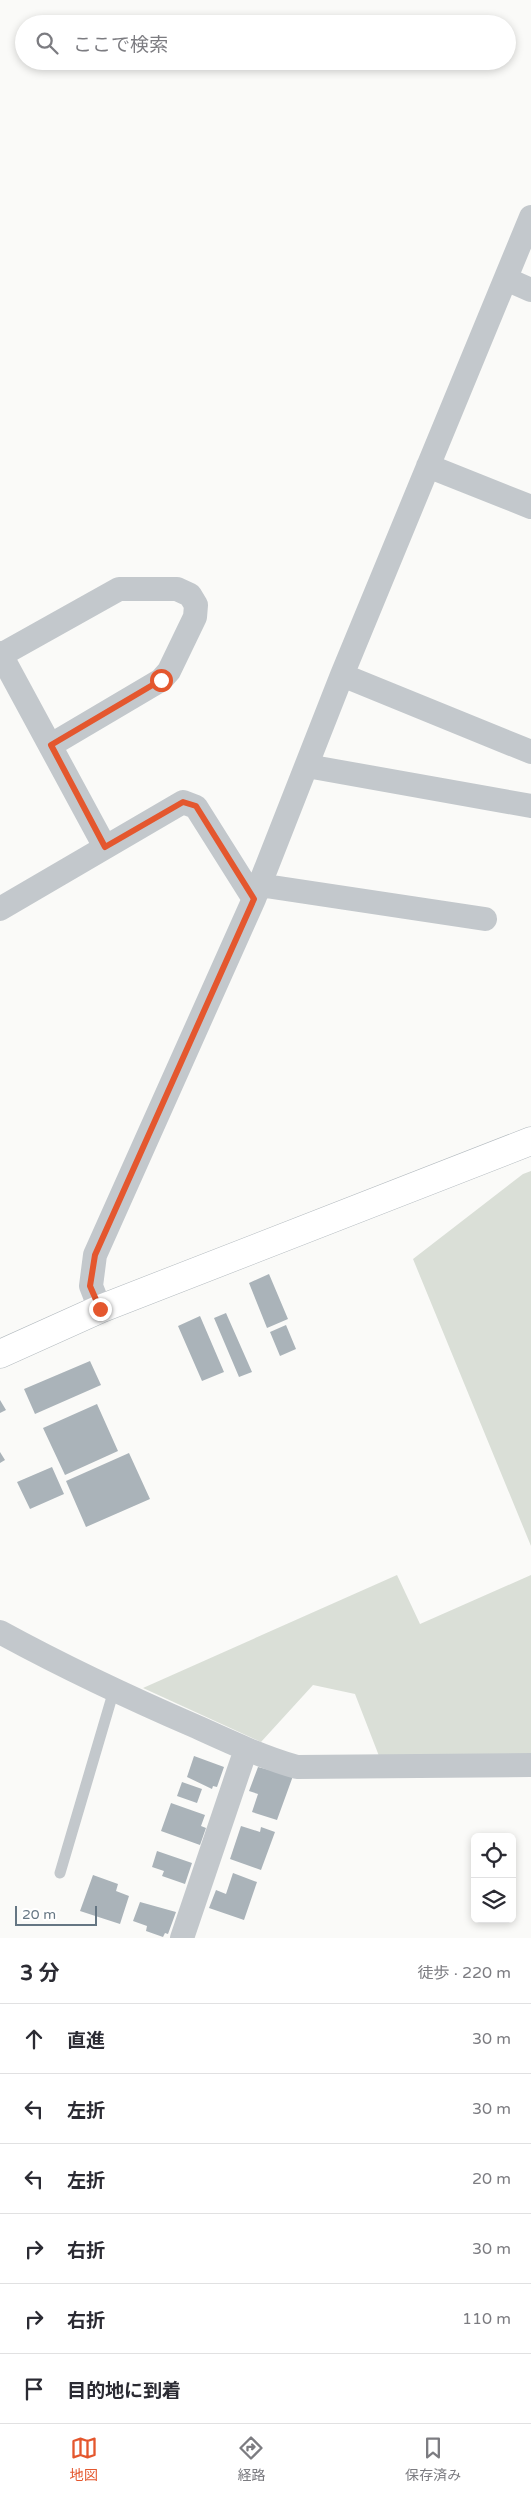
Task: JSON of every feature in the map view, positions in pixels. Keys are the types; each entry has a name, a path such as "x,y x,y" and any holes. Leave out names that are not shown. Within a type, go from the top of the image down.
{"street":[{"path":"100,1309 90,1286 95,1255 256,892 342,675 531,217"},
{"path":"506,279 531,290"},
{"path":"428,466 531,507"},
{"path":"51,745 161,680 169,671 195,617 196,604 190,595 177,589 119,589 1,654 105,847"},
{"path":"342,675 531,752"},
{"path":"307,766 531,806"},
{"path":"0,909 183,802 196,806 256,892 485,919"},
{"path":"0,1354 100,1309 531,1141"},
{"path":"0,1632 114,1690 274,1760 297,1767 531,1765"},
{"path":"182,1938 246,1748"}],"lane":[{"path":"60,1873 114,1690"}],"shaded area":[{"path":"531,1171 531,1546 413,1259 523,1174"},
{"path":"397,1575 420,1624 531,1575 531,1754 379,1756 355,1694 313,1685 261,1742 143,1688"}],"building":[{"path":"269,1274 288,1319 267,1328 249,1283"},
{"path":"226,1313 252,1372 239,1377 214,1318"},
{"path":"200,1316 224,1372 202,1381 178,1326"},
{"path":"286,1325 296,1349 280,1356 270,1332"},
{"path":"90,1361 101,1385 35,1414 24,1389"},
{"path":"0,1400 6,1410 0,1413"},
{"path":"97,1404 118,1451 65,1475 43,1428"},
{"path":"0,1452 5,1460 0,1463"},
{"path":"129,1453 150,1499 86,1527 66,1481"},
{"path":"52,1467 64,1494 30,1509 17,1482"},
{"path":"194,1756 224,1767 217,1787 213,1786 212,1789 187,1777"},
{"path":"258,1767 293,1776 277,1820 252,1812 258,1794 249,1791"},
{"path":"182,1782 202,1789 197,1803 177,1796"},
{"path":"171,1803 205,1815 201,1826 206,1828 200,1845 161,1831"},
{"path":"241,1826 260,1832 261,1827 275,1832 261,1870 230,1859"},
{"path":"157,1851 192,1863 185,1884 162,1876 164,1871 152,1867"},
{"path":"233,1873 257,1882 244,1920 209,1908 216,1890 226,1894"},
{"path":"93,1875 118,1884 116,1891 129,1896 120,1924 80,1911"},
{"path":"140,1902 176,1912 168,1934 165,1933 163,1937 146,1931 147,1926 133,1921"}],"route":[{"path":"100,1309 90,1286 95,1255 254,899 196,806 190,803 183,802 105,847 51,745 161,680"}]}
